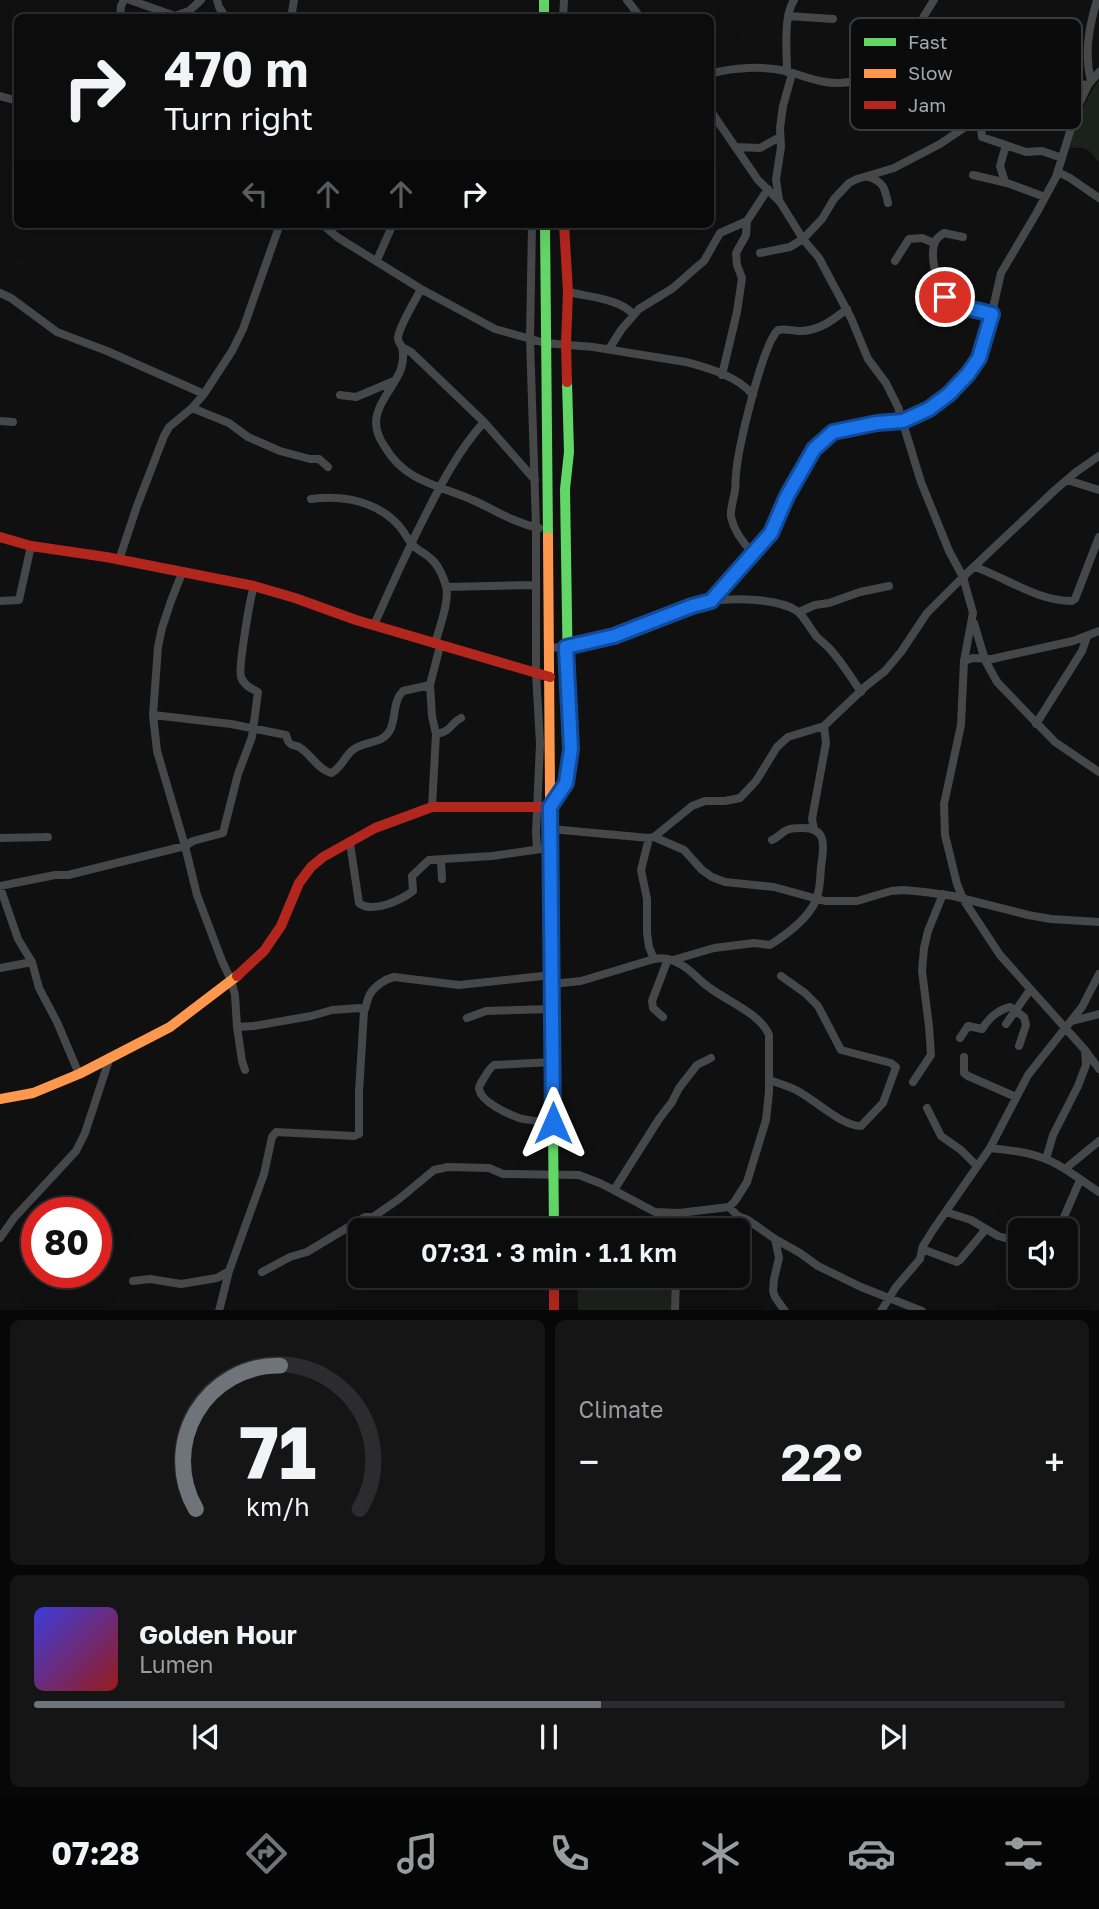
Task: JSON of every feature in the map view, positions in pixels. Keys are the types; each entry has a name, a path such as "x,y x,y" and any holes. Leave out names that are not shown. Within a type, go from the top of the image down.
{"main road":[{"path":"545,228 554,1218"},
{"path":"550,807 566,783 571,749 566,647 565,489 569,452 566,344 568,292 564,228"},
{"path":"0,537 31,546 254,586 437,645 550,677"},
{"path":"0,1098 33,1093 79,1074 170,1027 232,980 264,951 281,926 299,883 311,867 375,828 432,807 550,807"},
{"path":"554,1288 554,1310"}],"street":[{"path":"130,0 170,14"},
{"path":"182,14 189,12 201,0"},
{"path":"627,0 638,14"},
{"path":"780,202 776,179 781,147 782,106 790,73 789,16 794,0"},
{"path":"923,18 934,0"},
{"path":"1089,83 1088,44 1097,0"},
{"path":"789,16 833,19"},
{"path":"714,73 733,69 774,69 811,80 850,82"},
{"path":"1082,98 1089,83 1099,72"},
{"path":"1082,83 1089,83"},
{"path":"714,116 758,180 780,202 818,258 847,309 868,359 892,393 921,482 949,551 963,577 976,632 996,682 1055,742 1099,772"},
{"path":"760,253 790,247 803,239 849,183 894,168 961,130"},
{"path":"982,130 982,137 1026,152 1049,153 1062,158"},
{"path":"711,601 771,533 799,474 814,449 825,437 855,426 903,421 929,409 949,394 968,374 979,358 1001,273 1058,172 1071,130"},
{"path":"736,147 760,148 780,137"},
{"path":"1005,182 1000,166 1006,145"},
{"path":"1058,172 1099,198"},
{"path":"973,175 1005,182 1045,197"},
{"path":"865,177 881,182 885,187 888,203"},
{"path":"722,375 742,278 737,265 737,253 746,235 747,221 768,189"},
{"path":"609,349 644,305 673,288 704,261 720,233 747,221"},
{"path":"119,560 164,436 169,427 204,394 243,329 279,228"},
{"path":"327,228 421,289 495,329 545,343 669,358 722,375 744,385 753,395"},
{"path":"377,260 391,228"},
{"path":"532,228 530,339 536,527 536,673 540,744 537,848"},
{"path":"963,237 944,233 934,243 938,282 945,297 960,306 992,314"},
{"path":"895,261 909,239 922,238 934,243"},
{"path":"421,289 399,332 403,362 378,413 376,421 380,439 399,466 420,481 473,500 516,521 548,529"},
{"path":"568,292 622,305 634,315"},
{"path":"0,293 57,332 204,394"},
{"path":"754,553 739,536 731,513 736,473 753,395 768,344 782,328 810,330 823,326 847,309"},
{"path":"401,346 411,352 484,422 534,480 548,492"},
{"path":"340,395 356,397 394,381"},
{"path":"192,408 229,423 248,437 280,451 319,459 328,467"},
{"path":"0,421 13,422"},
{"path":"373,625 439,489 461,450 484,422"},
{"path":"654,959 649,947 645,884 641,870 651,837 692,806 705,801 740,798 755,781 777,747 788,737 824,726 885,671 928,614 963,577 1067,480 1099,456"},
{"path":"1067,480 1099,490"},
{"path":"311,499 330,496 346,498 376,508 399,526 411,544 431,559 438,567 446,587 447,596 430,685 436,734 432,807"},
{"path":"975,567 1017,587 1055,599 1072,601 1099,537"},
{"path":"0,601 19,600 31,546"},
{"path":"182,573 158,647 153,715 157,751 197,895 232,980 245,1070"},
{"path":"446,587 536,585"},
{"path":"79,1074 39,988 32,962 18,939 0,889 185,846 193,841 223,833 238,774 254,729 258,692 246,686 240,675 248,606 254,586"},
{"path":"799,612 815,605 889,586"},
{"path":"550,648 614,636 711,601 758,601 782,605 799,612 816,636 844,666 861,692"},
{"path":"973,613 964,661 961,725 944,812 948,851 957,884 963,899 1000,955 1099,1069"},
{"path":"964,661 973,658 985,660 1087,637 1099,631"},
{"path":"1036,724 1083,650 1087,637"},
{"path":"153,715 194,719 286,735 293,746 299,747 320,768 331,773 339,768 354,749 380,740 387,733 391,728 398,697 403,691 430,685"},
{"path":"436,734 446,732 461,718"},
{"path":"814,829 812,819 826,743 824,726"},
{"path":"219,1310 229,1272 264,1174 272,1137 276,1132 331,1136 359,1134 363,1011 369,995 386,979 394,976 459,985 588,979 654,959 670,960 714,948 754,943 770,945 806,915 817,899 824,842 821,834 814,829 791,828 772,840"},
{"path":"551,829 651,837 684,850 702,870 725,882 774,887 817,899 856,901 903,890 943,894 1039,917 1099,922"},
{"path":"0,838 48,837"},
{"path":"350,843 359,903 371,908 398,901 413,891 412,876 429,860 492,856 537,848 551,850"},
{"path":"441,860 442,879"},
{"path":"913,1082 931,1055 922,971 928,931 943,894"},
{"path":"663,1017 653,1008 652,1001 670,960"},
{"path":"262,1272 290,1257 307,1252 365,1217 373,1217 439,1168 489,1168 503,1174 579,1175 654,1212 679,1213 729,1207 750,1175 766,1120 769,1105 768,1031 745,1010 709,988 687,968 670,960"},
{"path":"0,968 32,962"},
{"path":"882,1310 889,1296 920,1259 922,1249 990,1148 1028,1074 1083,1007 1099,974"},
{"path":"769,1080 795,1089 846,1122 860,1126 883,1103 896,1067 891,1063 841,1050 818,1006 781,976"},
{"path":"1006,1024 1030,990"},
{"path":"960,1038 968,1026 982,1028 988,1019 1010,1007 1024,1017 1026,1025 1019,1046"},
{"path":"237,1027 254,1027 332,1010 360,1008 363,1011"},
{"path":"467,1018 486,1011 552,1009"},
{"path":"1072,1021 1099,1014"},
{"path":"1045,1159 1086,1065 1085,1050"},
{"path":"0,1238 14,1218 76,1151 85,1133 110,1057"},
{"path":"964,1057 964,1073 1016,1097"},
{"path":"614,1190 679,1088 697,1065 710,1058"},
{"path":"553,1062 494,1065 480,1084 484,1097 503,1111 520,1118 553,1123"},
{"path":"928,1108 941,1136 961,1150 976,1166"},
{"path":"1065,1169 1099,1141"},
{"path":"990,1148 1026,1153 1045,1159 1099,1192"},
{"path":"1064,1217 1080,1180"},
{"path":"729,1207 737,1216 748,1220 832,1273 920,1310"},
{"path":"946,1212 971,1220 1008,1239"},
{"path":"679,1213 679,1218"},
{"path":"922,1249 957,1262 986,1229"},
{"path":"775,1239 779,1258 773,1291 784,1310"},
{"path":"133,1281 150,1279 181,1284 217,1278 229,1272"},
{"path":"675,1310 676,1288"}],"shaded area":[{"path":"1099,80 1099,162 1087,150 1070,148 1075,130 1082,130 1082,110"},
{"path":"577,1288 672,1288 672,1310 578,1310"}],"traffic: fast":[{"path":"544,0 544,14"},
{"path":"545,228 548,537"},
{"path":"567,382 569,452 565,489 568,680"},
{"path":"551,921 554,1218"}],"traffic: slow":[{"path":"548,537 551,921"},
{"path":"0,1099 33,1093 79,1074 170,1027 237,976"}],"traffic: jam":[{"path":"564,228 568,292 567,382"},
{"path":"0,537 31,546 106,557 254,586 356,620 550,677"},
{"path":"237,976 264,951 281,926 299,883 311,867 323,857 375,828 432,807 550,807 566,783 571,749 568,680"},
{"path":"554,1288 554,1310"}],"route":[{"path":"553,1123 550,807 566,783 571,749 566,647 614,636 711,601 771,533 799,474 814,449 825,437 855,426 903,421 929,409 949,394 979,358 992,314 960,306 945,297"}]}
